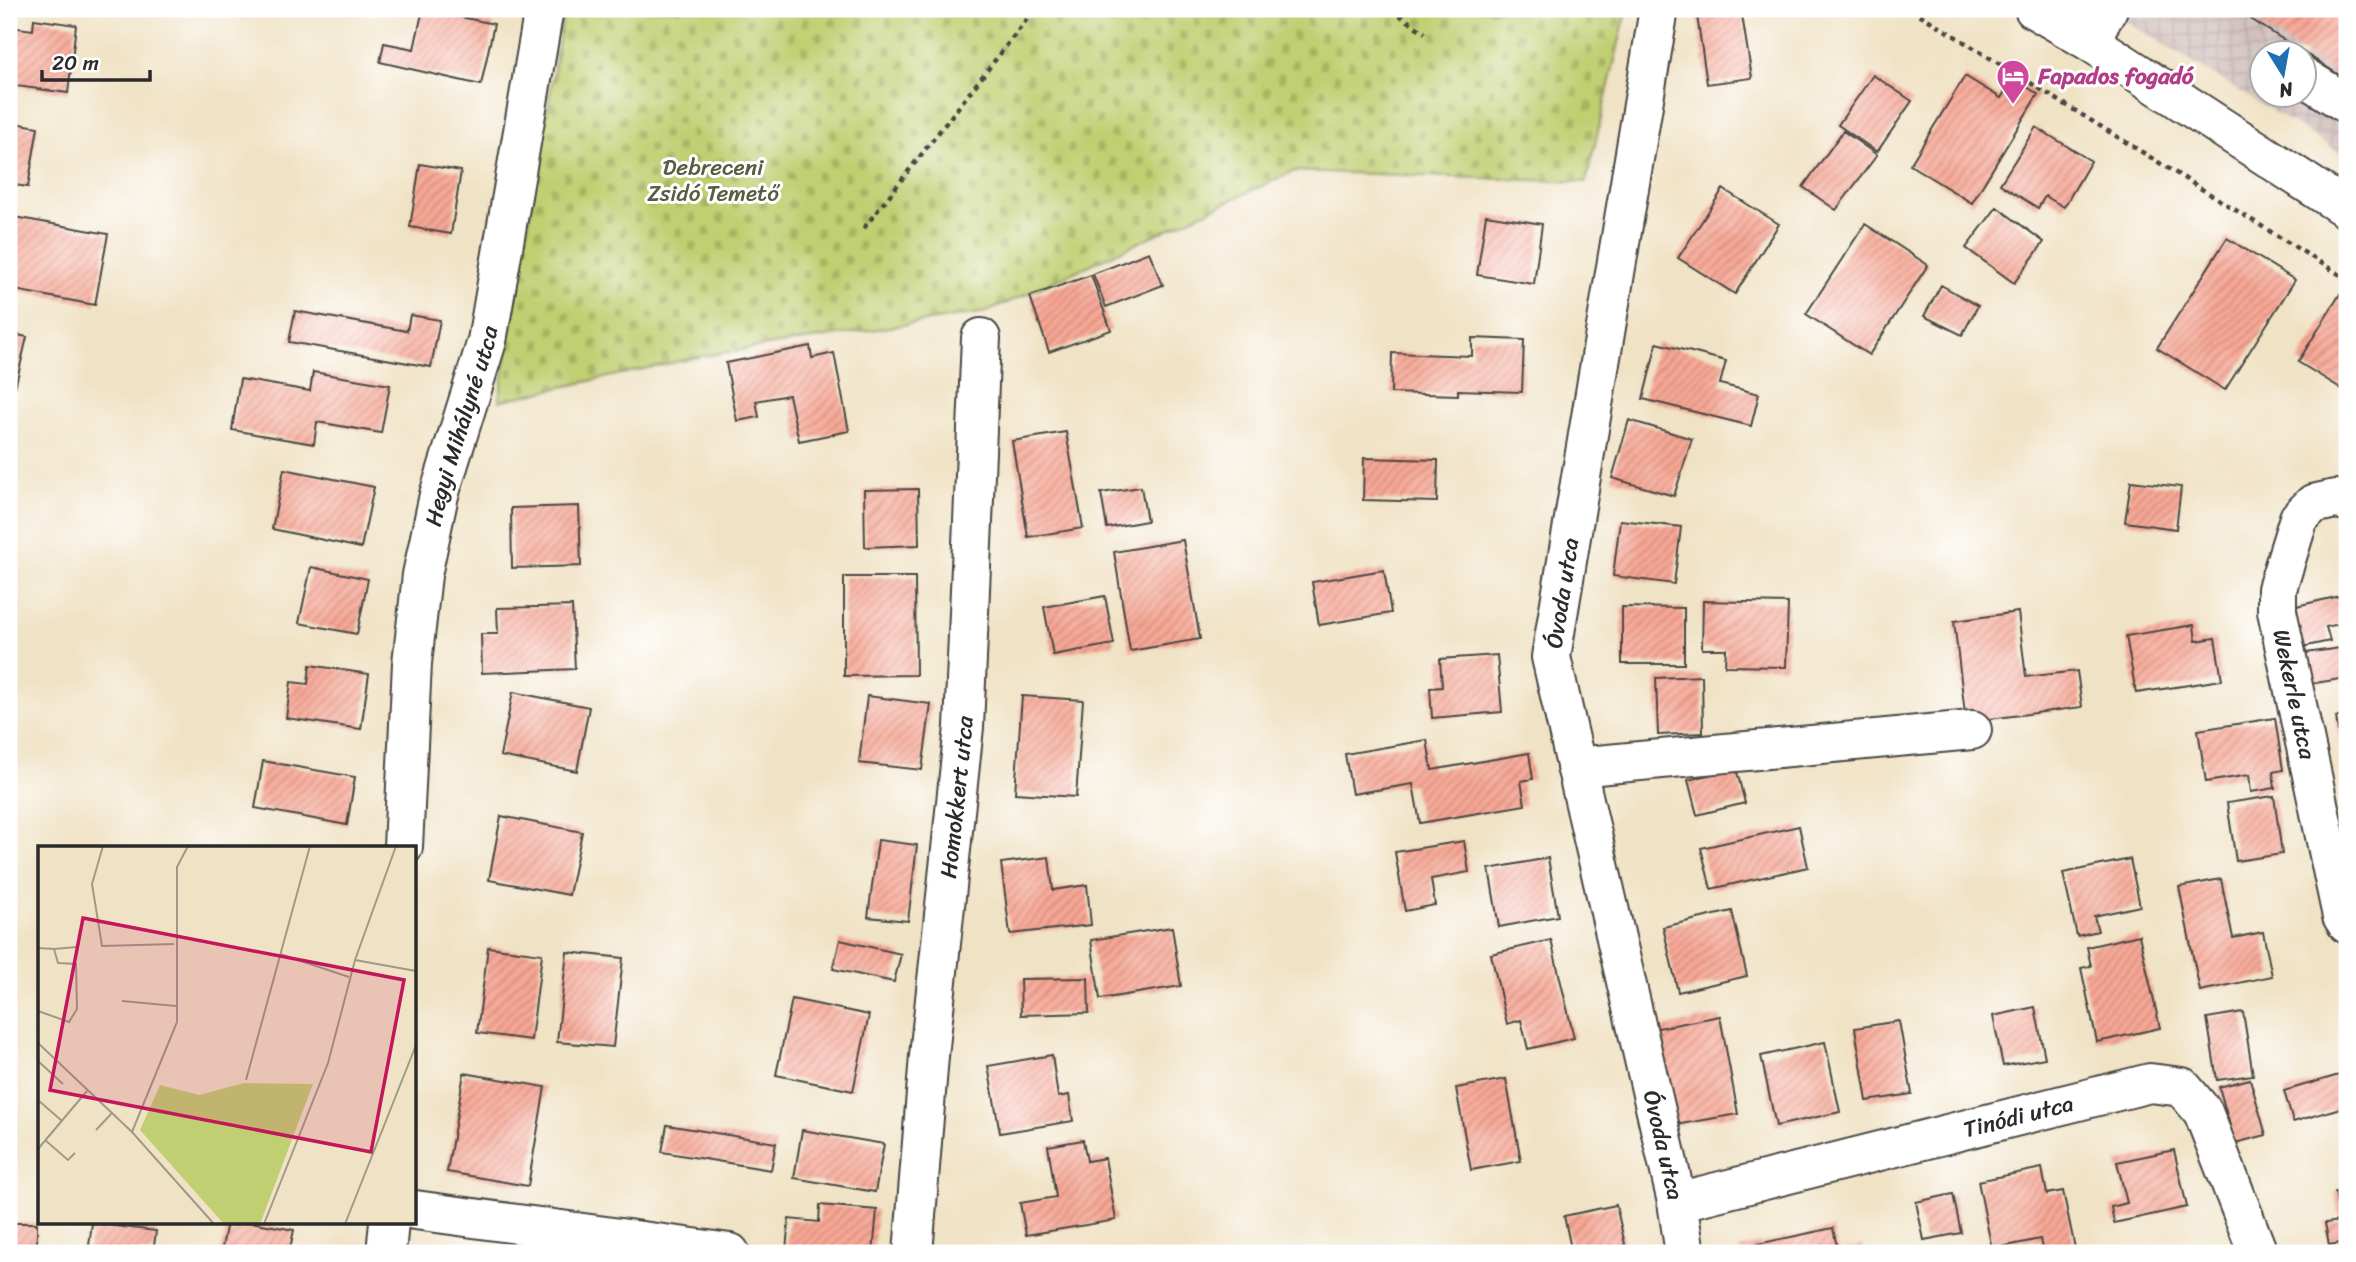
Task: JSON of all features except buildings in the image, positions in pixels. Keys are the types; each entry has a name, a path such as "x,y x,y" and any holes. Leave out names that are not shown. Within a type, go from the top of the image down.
{"street":[{"name":"Hegyi Mihályné utca","path":"403,846 412,663 422,575 439,495 487,341 544,9"},
{"name":"Óvoda utca","path":"1659,9 1551,657 1677,1202 1685,1253"},
{"path":"2034,9 2089,41 2347,209"},
{"path":"2089,41 2108,9"},
{"path":"2318,86 2347,104"},
{"name":"Homokkert utca","path":"913,1253 929,1056 964,727 981,338"},
{"name":"Wekerle utca","path":"2347,501 2335,499 2314,504 2299,518 2277,589 2277,611 2342,916 2347,924"},
{"path":"1576,767 1972,730"},
{"name":"Tinódi utca","path":"1677,1202 2150,1083 2182,1087 2203,1112 2258,1253"},
{"path":"416,1210 730,1253"},
{"path":"386,1253 389,1224"}],"path":[{"path":"864,228 1035,9"},
{"path":"1391,9 1425,33"},
{"path":"1911,9 2347,279"}],"shaded area":[{"path":"2106,9 2347,9 2347,157 2267,108 2318,108 2318,38 2248,38 2248,96"}],"green space":[{"name":"Debreceni Zsidó Temető","path":"564,9 1627,9 1586,182 1294,171 987,312 703,356 499,401"}],"place":[{"name":"Fapados fogadó","path":"2013,106"}]}
